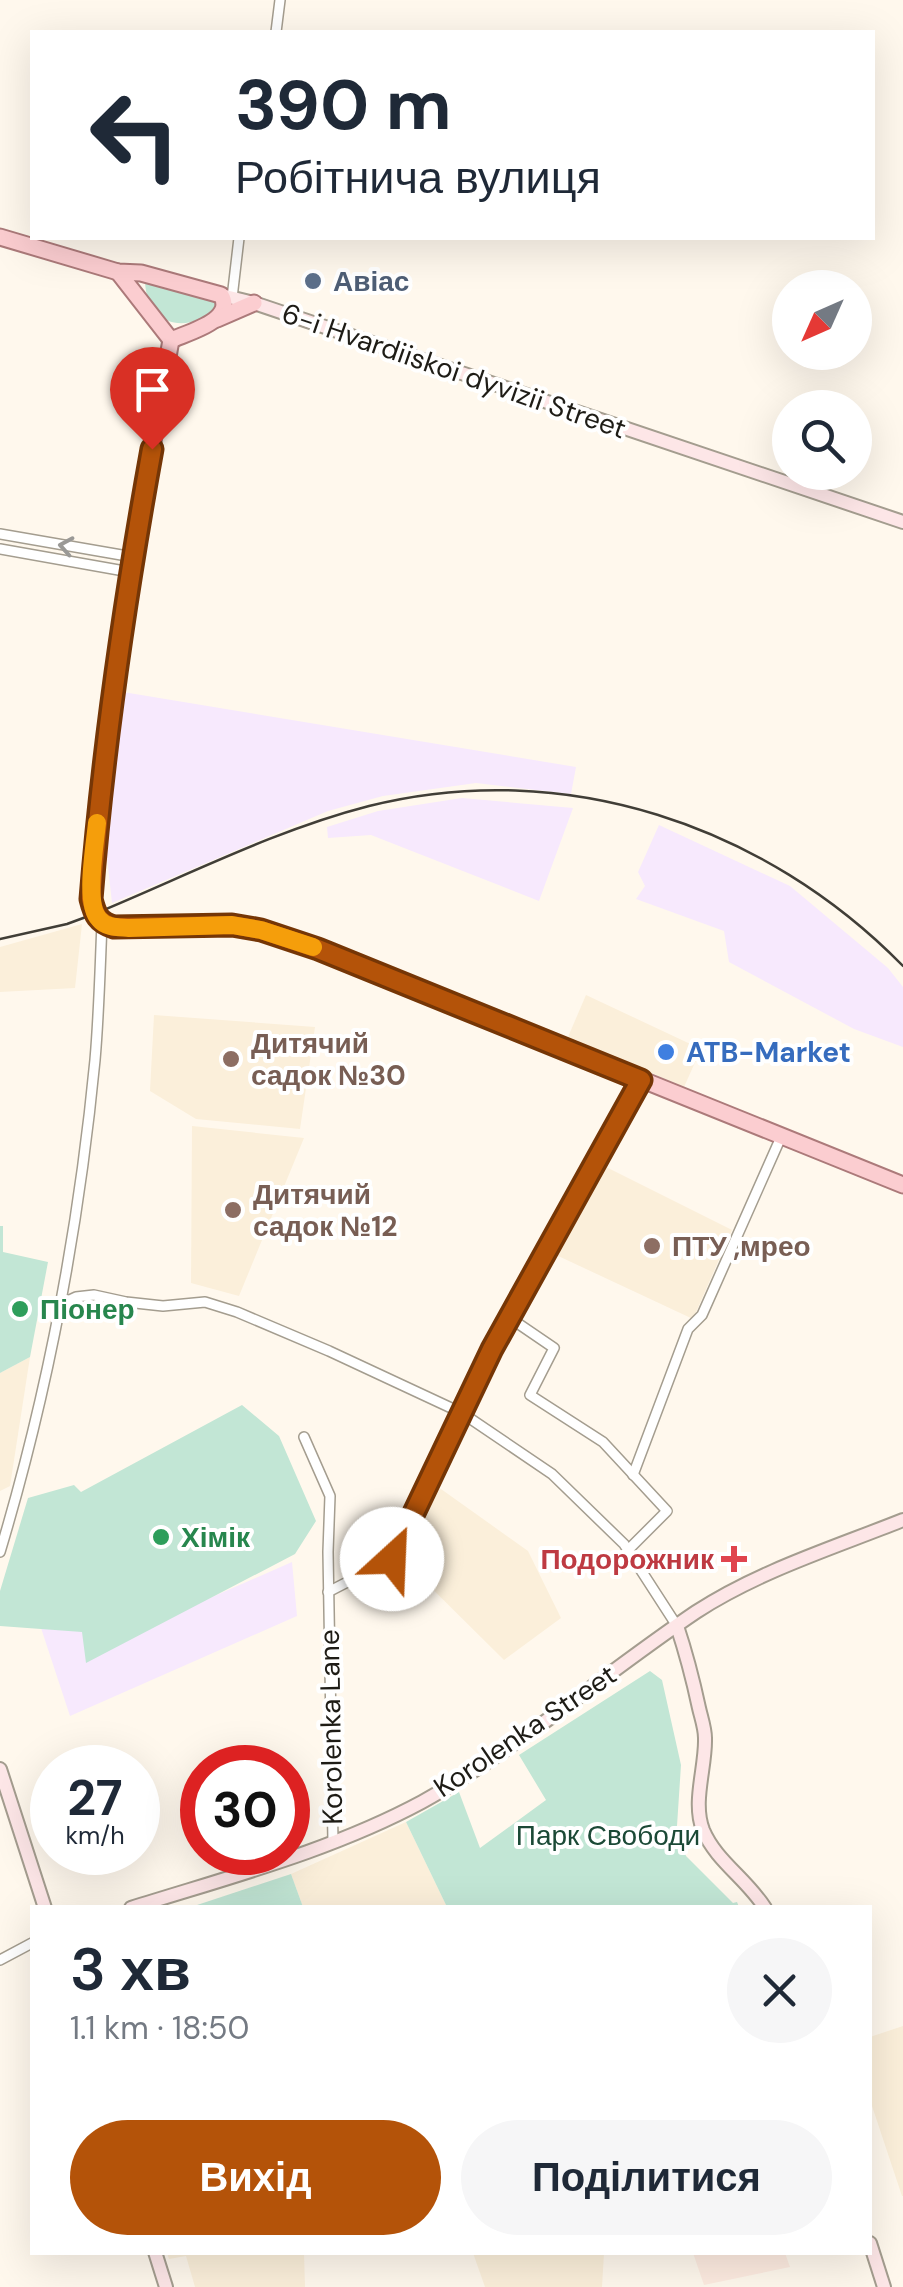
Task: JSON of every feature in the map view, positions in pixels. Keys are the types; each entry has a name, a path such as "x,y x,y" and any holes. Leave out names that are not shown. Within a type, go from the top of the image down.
{"main road":[{"name":"6-i Hvardiiskoi dyvizii Street","path":"0,237 118,272 146,274 254,304 903,522"},
{"path":"118,272 171,340 131,565 100,792 91,899 94,914 102,923 114,927 232,925 318,949 903,1186"},
{"path":"138,298 140,280 146,274"},
{"path":"218,318 225,308 226,296"},
{"path":"171,340 254,304"},
{"name":"Korolenka Street","path":"141,1905 333,1842 421,1802 485,1762 699,1610 761,1576 903,1520"},
{"path":"677,1626 690,1664 705,1736 701,1826 724,1862 756,1892 763,1905"},
{"path":"2,1777 44,1905"},
{"path":"872,2249 884,2287"},
{"path":"156,2255 166,2287"}],"street":[{"path":"276,30 280,0"},
{"path":"226,296 240,240"},
{"path":"0,534 131,565"},
{"path":"0,549 131,565"},
{"path":"0,1552 70,1255 93,1076 102,923"},
{"path":"328,1592 392,1559 492,1349 641,1080"},
{"path":"634,1471 688,1329 702,1315 780,1137"},
{"path":"61,1304 94,1295 163,1306 205,1302 330,1352 462,1413 552,1474 628,1550 677,1626"},
{"path":"510,1318 554,1348 530,1395 602,1442 634,1471 666,1510 628,1550"},
{"name":"Korolenka Lane","path":"304,1437 330,1496 333,1842"},
{"path":"0,1960 30,1944"}],"shaded area":[{"path":"123,692 576,767 571,794 476,783 383,796 328,811 112,903 105,839"},
{"path":"462,798 573,808 539,901 371,835 328,838 327,827 378,811"},
{"path":"659,825 790,886 888,968 903,987 903,1047 854,1029 729,962 724,931 636,899 645,886 638,872"},
{"path":"82,924 75,988 0,992 0,947"},
{"path":"586,995 701,1049 684,1087 568,1037"},
{"name":"Дитячий садок №30","path":"154,1015 315,1027 300,1129 196,1119 150,1091"},
{"name":"Дитячий садок №12","path":"192,1126 304,1138 239,1296 191,1283"},
{"path":"602,1165 732,1230 693,1319 554,1254"},
{"path":"30,1357 10,1486 0,1491 0,1373"},
{"path":"441,1489 528,1551 561,1618 504,1660 400,1557 431,1491"},
{"path":"292,1562 297,1616 70,1716 41,1628 137,1630"},
{"path":"406,1822 446,1905 302,1905 291,1875 310,1875 310,1865"},
{"path":"903,2026 903,2196 872,2106 872,2036"},
{"path":"168,2255 304,2255 305,2287 195,2287 186,2256 169,2259"},
{"path":"474,2255 604,2255 602,2287 485,2287"},
{"path":"694,2255 786,2255 790,2267 704,2285"}],"green space":[{"path":"145,281 216,301 216,307 192,322 170,321 152,307"},
{"name":"Піонер","path":"0,1226 3,1252 48,1262 30,1357 0,1373"},
{"name":"Хімік","path":"242,1405 279,1436 316,1521 295,1554 86,1663 82,1632 0,1626 0,1591 28,1498 74,1485 81,1492"},
{"name":"Парк Свободи","path":"650,1671 662,1680 681,1765 677,1826 686,1856 738,1905 446,1905 406,1822 459,1792 480,1848 546,1800 519,1755"},
{"path":"291,1875 302,1905 197,1905"}],"railway":[{"path":"0,939 67,924 264,841 334,816 442,793 515,791 587,798 657,815 725,840 789,875 848,917 903,966"}],"slow traffic":[{"path":"97,823 91,899 94,914 102,923 129,928 232,925 313,947"}],"place":[{"name":"Авіас","path":"313,281"},
{"name":"ATB-Market","path":"666,1052"},
{"name":"Дитячий садок №30","path":"231,1059"},
{"name":"Дитячий садок №12","path":"233,1210"},
{"name":"ПТУ ,мрео","path":"652,1246"},
{"name":"Піонер","path":"20,1309"},
{"name":"Хімік","path":"161,1537"},
{"name":"Подорожник","path":"734,1559"}],"route":[{"path":"152,449 130,572 100,792 91,899 94,914 102,923 114,927 232,925 261,930 318,949 641,1080 492,1349 392,1559"}]}
